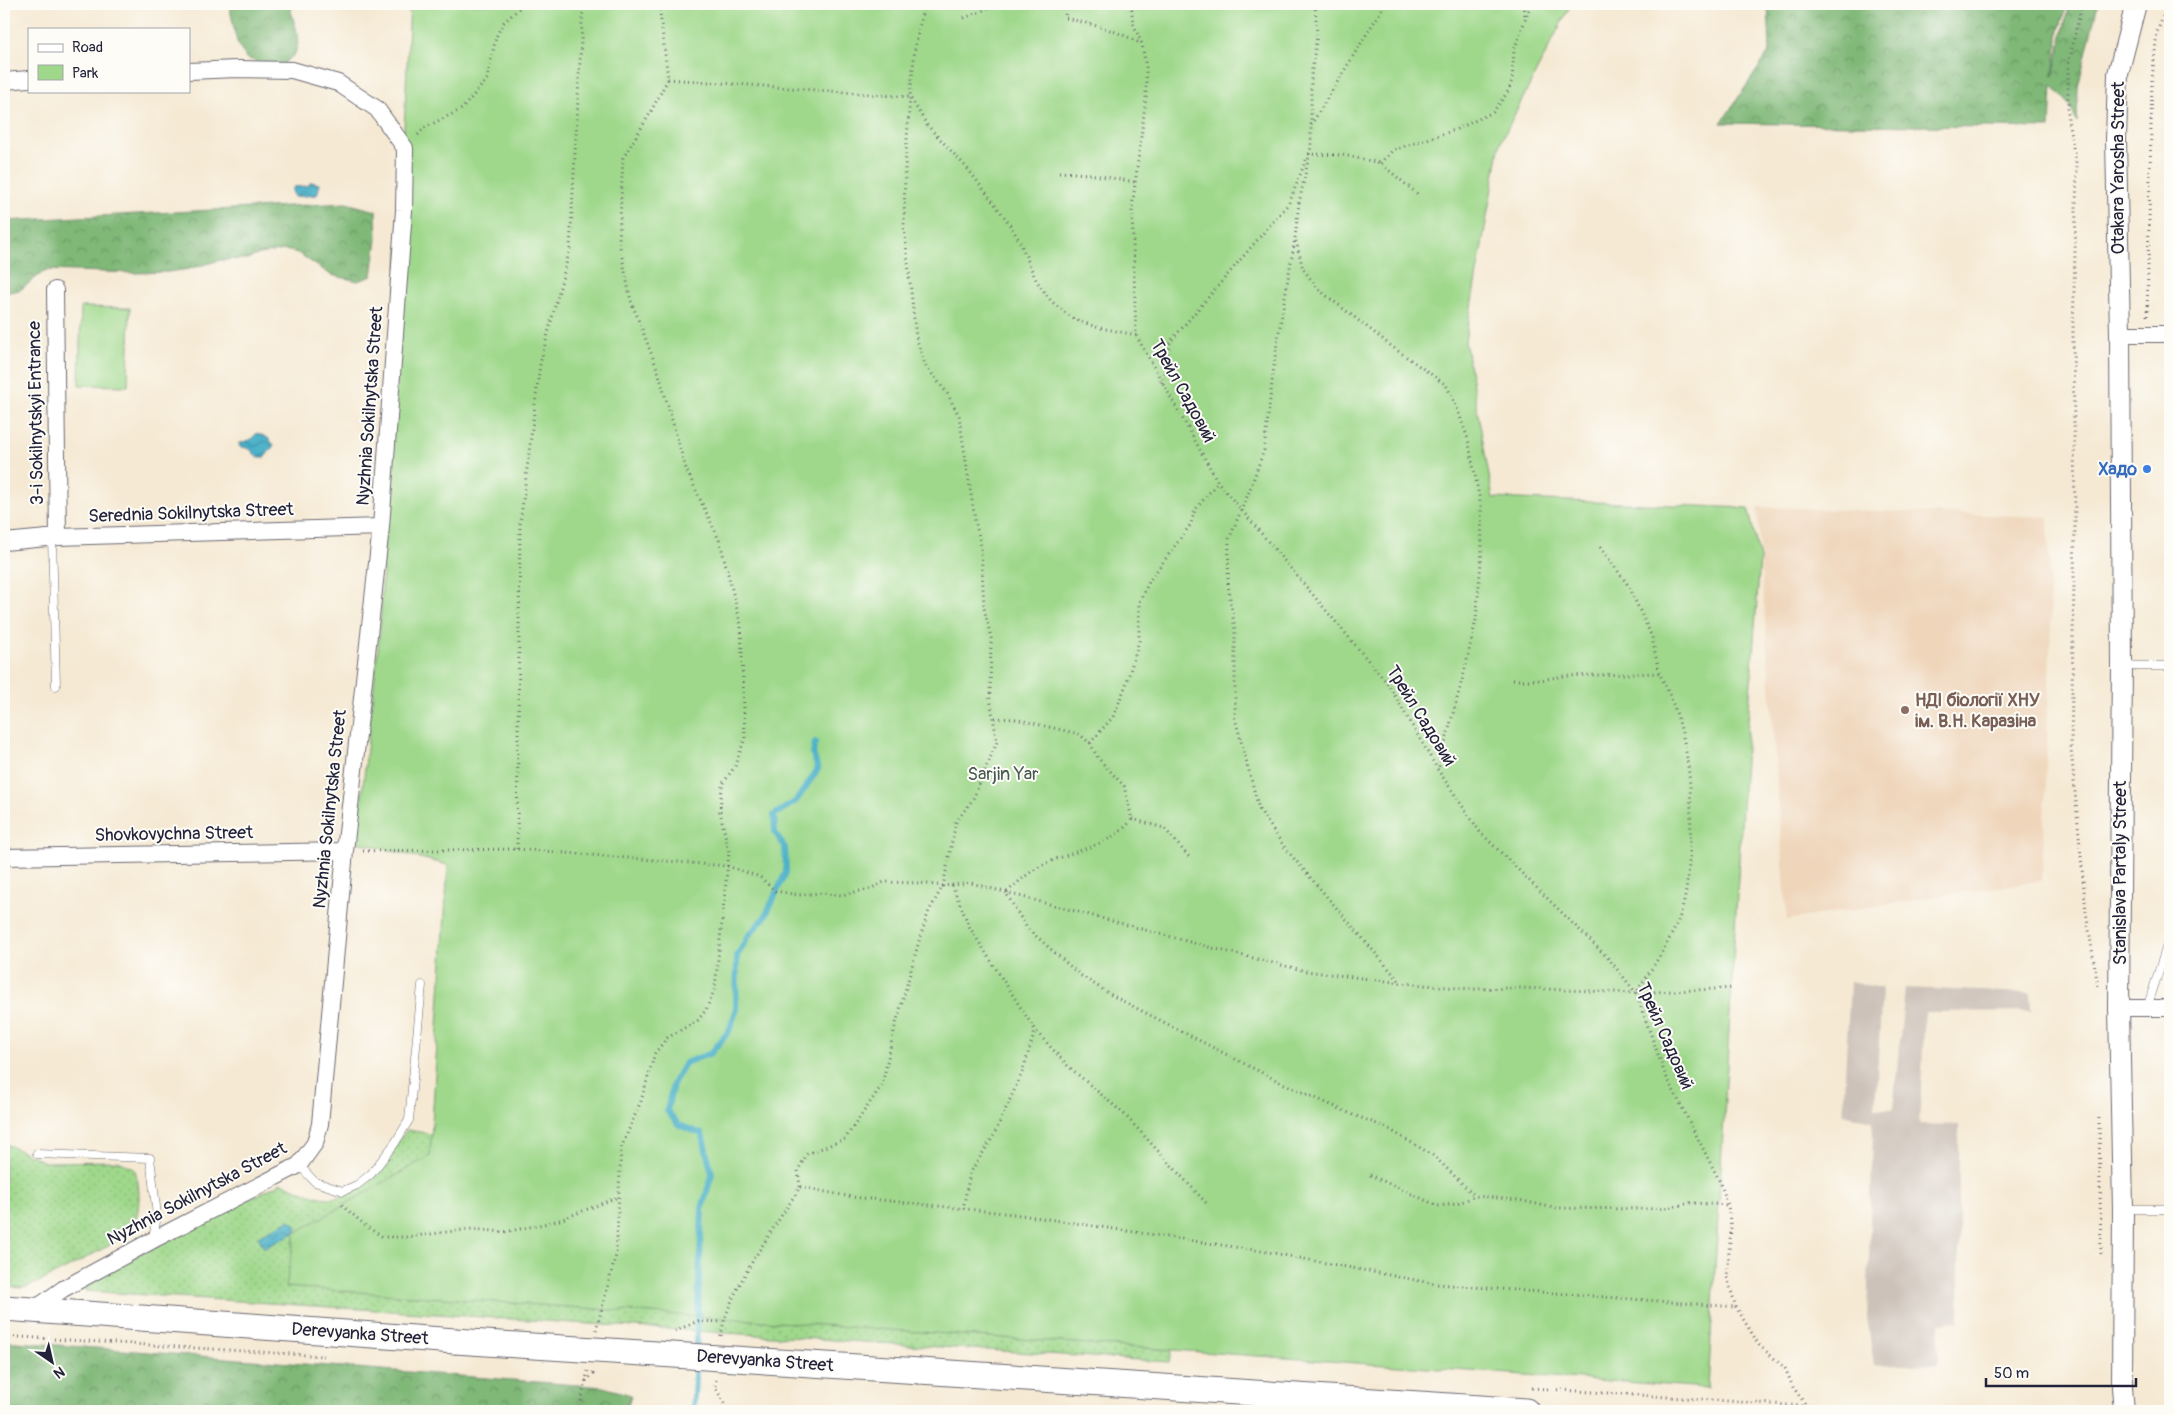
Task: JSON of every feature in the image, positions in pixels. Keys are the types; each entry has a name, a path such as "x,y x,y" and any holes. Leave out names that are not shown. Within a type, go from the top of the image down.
{"main road":[{"name":"Derevyanka Street","path":"4,1308 455,1341 1526,1411"}],"street":[{"name":"Otakara Yarosha Street","path":"2120,334 2116,140 2118,74 2136,4"},
{"path":"190,71 237,69 292,70 338,83 377,109 405,148"},
{"path":"4,80 28,79"},
{"name":"Nyzhnia Sokilnytska Street","path":"32,1311 63,1290 153,1240 299,1165 315,1143 320,1124 345,851 381,527 404,210 405,148"},
{"name":"3-i Sokilnytskyi Entrance","path":"55,290 55,537"},
{"path":"2120,334 2170,334"},
{"name":"Stanislava Partaly Street","path":"2120,334 2122,666 2119,1008 2123,1209 2122,1387 2124,1411"},
{"name":"Serednia Sokilnytska Street","path":"4,542 55,537 381,527"},
{"name":"Shovkovychna Street","path":"4,857 345,851"},
{"path":"2119,1008 2170,1008"}],"lane":[{"path":"55,537 56,686"},
{"path":"2122,666 2170,666"},
{"path":"2147,1008 2170,936"},
{"path":"299,1165 315,1182 343,1191 357,1185 371,1174 395,1143 410,1120 422,985"},
{"path":"37,1154 150,1158 157,1215 153,1240"},
{"path":"2123,1209 2170,1209"}],"path":[{"path":"405,148 424,128 462,109 487,79 496,37 503,23 524,4"},
{"path":"517,849 520,525 540,364 570,249 583,4"},
{"path":"594,1336 616,1255 621,1148 641,1101 654,1053 667,1038 698,1020 706,1010 715,988 729,852 720,812 722,785 735,766 745,738 741,625 720,542 686,469 658,371 631,301 619,242 622,158 649,115 668,79 659,4"},
{"path":"721,1340 723,1322 740,1284 800,1187 798,1170 808,1154 844,1139 882,1085 894,1031 924,926 929,911 943,886 956,822 973,799 997,742 990,698 991,638 984,608 982,546 975,520 959,416 947,394 925,365 916,337 904,226 905,168 910,97 915,48 924,4"},
{"path":"964,18 999,4"},
{"path":"1066,4 1065,18 1098,25 1128,36 1142,44"},
{"name":"Трейл Садовий","path":"1131,4 1133,23 1142,44 1146,67 1146,98 1132,208 1136,335 1162,384 1218,482 1388,684 1438,770 1480,832 1609,959 1636,993 1665,1074 1721,1184 1728,1205 1731,1230 1727,1277 1736,1307 1759,1345 1785,1368 1793,1387 1806,1405 1878,1411"},
{"path":"1162,384 1170,342 1288,203 1309,153 1311,147 1311,76 1317,36 1314,4"},
{"path":"1310,129 1385,4"},
{"path":"1524,4 1525,18"},
{"path":"1380,163 1393,150 1442,135 1493,112 1507,93 1512,81 1514,50 1532,4"},
{"path":"2082,4 2068,65 2068,120 2077,168 2073,332 2075,526 2071,748 2086,911 2099,993"},
{"path":"668,79 910,97"},
{"path":"910,97 927,125 967,168 1006,219 1019,240 1036,280 1051,301 1072,318 1096,327 1136,335"},
{"path":"1309,153 1343,155 1380,163 1420,196"},
{"path":"1309,153 1299,203 1276,349 1264,450 1229,539 1228,585 1235,630 1235,718 1259,809 1285,848 1401,984"},
{"path":"1059,172 1088,174 1136,182"},
{"path":"1295,238 1303,269 1318,289 1394,348 1446,385 1456,405 1468,439 1482,506 1482,550 1476,620 1438,770"},
{"path":"1090,742 1113,717 1126,685 1139,641 1139,602 1150,580 1191,524 1195,510 1218,482"},
{"path":"1600,547 1628,585 1652,637 1659,673 1672,697 1682,729 1689,770 1692,804 1689,872 1678,920 1661,953 1636,993"},
{"path":"1512,680 1540,680 1564,676 1659,673"},
{"path":"994,718 1034,722 1065,732 1079,734 1090,742 1098,758 1124,786 1132,819 1125,829 1108,840 1042,865 1024,877 1006,893"},
{"path":"1132,819 1164,828 1190,858"},
{"path":"345,851 517,849 727,866 760,878 770,888 782,893 799,895 823,893 841,895 870,889 884,882 943,886 971,883 1216,949 1306,971 1401,984 1470,989 1520,988 1636,993 1733,988"},
{"path":"952,885 970,928 1035,1030 1068,1066 1124,1114 1208,1205"},
{"path":"1006,893 1027,928 1080,975 1113,996 1278,1081 1387,1128 1434,1156 1475,1196"},
{"path":"964,1209 970,1173 994,1138 1022,1073 1035,1030"},
{"path":"2099,1111 2101,1258"},
{"path":"1370,1175 1438,1206 1458,1204 1475,1196 1519,1200 1554,1208 1648,1209 1667,1208 1690,1203 1728,1205"},
{"path":"315,1182 367,1227 383,1237 406,1237 472,1229 504,1232 560,1220 618,1197"},
{"path":"800,1187 852,1197 1014,1214 1268,1252 1436,1284 1736,1307"},
{"path":"4,1336 327,1356"},
{"path":"579,1411 589,1364"},
{"path":"716,1376 715,1386 728,1411"}],"shaded area":[{"name":"НДІ біології ХНУ ім. В.Н. Каразіна","path":"1757,507 2048,517 2051,625 2042,880 1787,920"},
{"path":"1850,982 1882,988 1875,1109 1893,1109 1905,988 2030,993 2031,1011 1925,1012 1919,1124 1959,1125 1959,1321 1939,1323 1938,1364 1874,1366 1867,1317 1872,1121 1843,1114"}],"green space":[{"path":"229,4 289,4 299,39 295,54 283,64 266,65 246,58 237,42"},
{"name":"Sarjin Yar","path":"410,4 1571,4 1500,143 1465,341 1493,498 1748,508 1760,559 1744,775 1708,1388 286,1287 295,1233 430,1156 448,865 357,842 380,628"},
{"path":"1768,4 2067,4 2059,30 2053,76 2069,4 2098,4 2078,87 2077,122 2068,103 2052,85 2050,128 1721,123 1770,51"},
{"path":"346,203 376,211 377,239 372,276 358,281 331,275 298,253 285,250 260,254 247,259 220,260 189,269 168,272 135,273 46,270 20,290 4,293 4,221"},
{"path":"81,307 130,308 128,386 79,385"},
{"path":"407,1130 531,1150 323,1285 1172,1350 1169,1362 85,1291 86,1285 91,1278 281,1183 323,1198 341,1197 363,1183 373,1173"},
{"path":"4,1143 45,1162 118,1161 134,1168 138,1183 139,1200 137,1217 131,1231 99,1251 34,1284 24,1288 4,1286"},
{"path":"4,1341 603,1387 631,1395 626,1411 4,1411"}],"water":[{"path":"311,182 320,184 317,195 294,197 292,190 294,187 308,186"},
{"path":"257,433 268,438 274,445 265,457 257,457 250,449 239,446 240,443 250,440"},
{"path":"290,1220 296,1225 296,1232 264,1248 258,1236"}],"waterway":[{"path":"696,1353 702,1209 712,1174 702,1134 679,1125 667,1111 673,1084 685,1063 711,1053 729,1031 736,1011 737,956 749,935 765,917 786,872 785,848 775,832 774,815 796,801 818,769 813,754 815,742"},
{"path":"693,1411 696,1363"}],"place":[{"name":"Хадо","path":"2147,469"},
{"name":"НДІ біології ХНУ ім. В.Н. Каразіна","path":"1905,710"}]}
